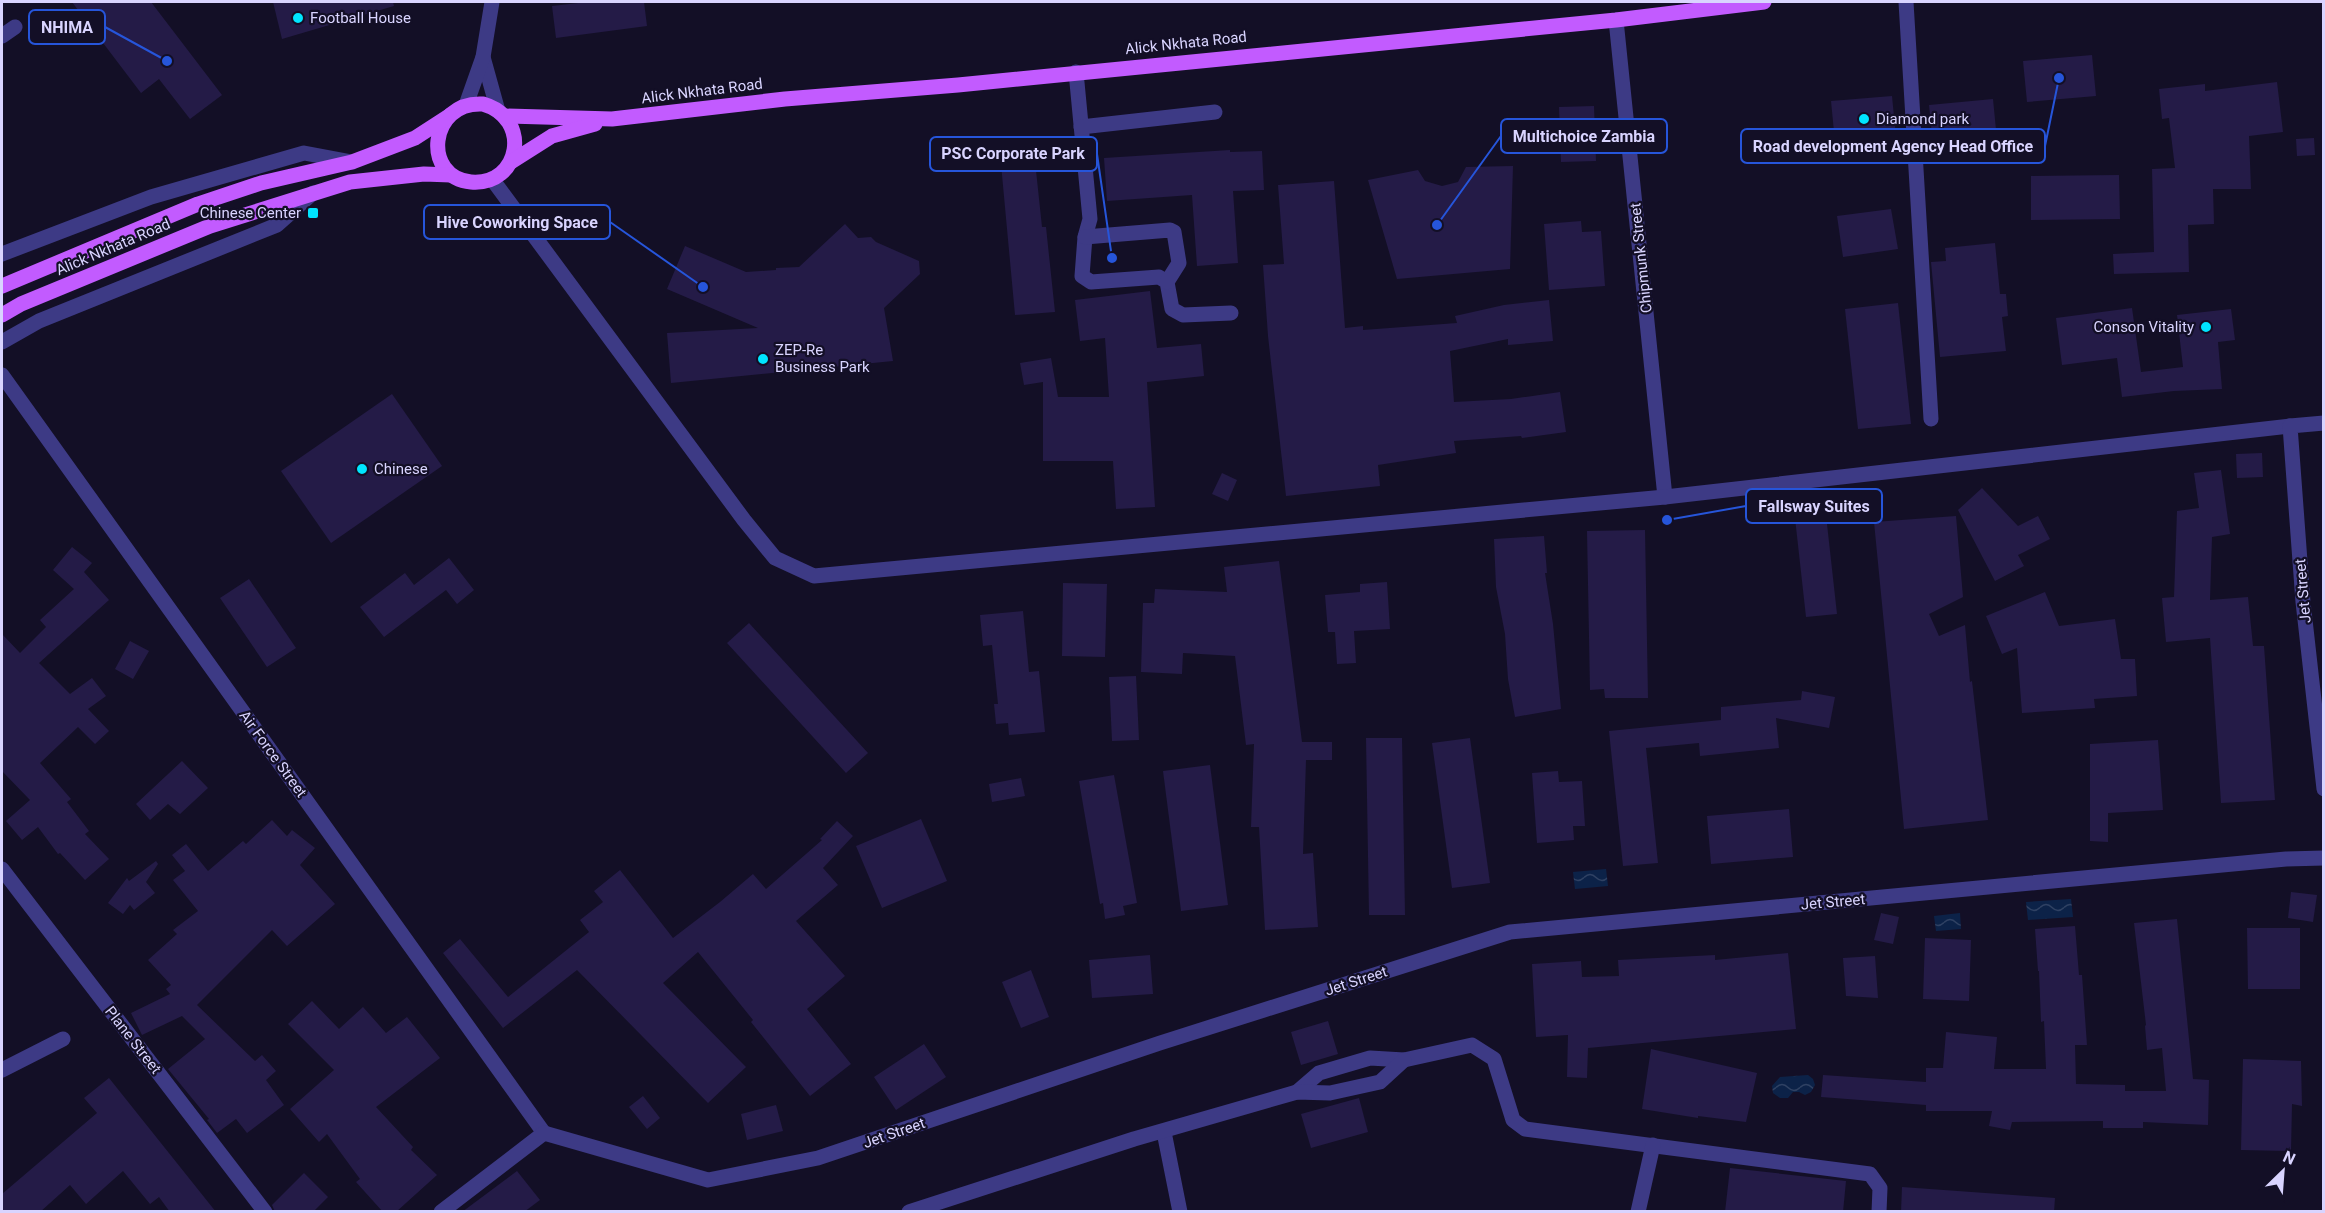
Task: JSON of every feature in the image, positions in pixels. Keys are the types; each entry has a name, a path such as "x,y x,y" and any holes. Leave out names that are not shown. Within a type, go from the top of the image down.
{"main road":[{"name":"Alick Nkhata Road","path":"511,162 552,136 612,119 785,99 958,85 1616,20 1672,7 1764,2"},
{"path":"483,104 501,113 514,134 514,152 511,162 492,179 471,182 451,175 441,160 437,142 439,132 449,116 466,105 483,104"},
{"name":"Alick Nkhata Road","path":"501,113 612,119"},
{"name":"Alick Nkhata Road","path":"2,286 198,204 261,183 352,162 415,138 449,116"},
{"name":"Alick Nkhata Road","path":"2,315 21,304 210,226 313,193 350,182 424,174 451,175"}],"street":[{"path":"466,105 483,57 492,2"},
{"path":"1906,2 1931,419"},
{"name":"Chipmunk Street","path":"1616,20 1665,497"},
{"path":"2,36 15,27"},
{"path":"483,57 501,113"},
{"path":"1076,72 1090,219 1085,237 1082,276 1091,282 1159,277 1167,282"},
{"path":"1081,127 1215,112"},
{"name":"Alick Nkhata Road","path":"2,254 152,197 304,153 352,162"},
{"path":"492,179 775,558 814,576 1665,497 2324,423"},
{"path":"2,342 39,321 277,225 313,193"},
{"path":"1085,237 1170,230 1174,232 1179,263 1167,282 1172,309 1183,315 1231,313"},
{"name":"Air Force Street","path":"2,375 544,1133"},
{"name":"Jet Street","path":"2290,426 2303,602 2324,789"},
{"name":"Jet Street","path":"544,1133 708,1180 818,1158 1160,1043 1510,932 2286,859 2324,858"},
{"name":"Plane Street","path":"2,869 265,1212"},
{"path":"2,1070 63,1039"},
{"path":"1297,1092 1319,1074 1370,1058 1404,1060 1472,1045 1494,1059 1513,1120 1525,1129 1870,1174 1880,1188 1879,1212"},
{"path":"909,1212 1102,1150 1297,1092 1330,1092 1380,1082 1404,1060"},
{"path":"1164,1132 1180,1212"},
{"path":"441,1212 544,1133"},
{"path":"1638,1212 1653,1146"}],"water":[{"path":"1606,869 1608,886 1575,889 1573,872"},
{"path":"2071,899 2073,917 2028,920 2026,902"},
{"path":"1960,913 1961,929 1936,931 1934,916"},
{"path":"1808,1075 1813,1079 1815,1085 1811,1092 1805,1095 1793,1092 1788,1098 1780,1098 1773,1093 1772,1086 1780,1077"}],"building":[{"path":"72,2 151,2 222,95 190,119 159,79 141,93"},
{"name":"Football House","path":"273,2 393,2 394,6 282,39"},
{"path":"587,2 644,2 647,26 556,38 552,6"},
{"path":"2092,55 2096,96 2027,102 2023,61"},
{"path":"2277,82 2283,132 2249,136 2251,189 2213,189 2214,224 2188,225 2189,272 2114,274 2113,254 2154,252 2152,169 2175,168 2169,118 2162,119 2159,89 2205,84 2205,91"},
{"name":"Diamond park","path":"1892,96 1896,137 1835,142 1831,101"},
{"path":"1993,99 1997,140 1933,146 1929,105"},
{"path":"1594,106 1596,161 1561,162 1559,107"},
{"path":"2314,138 2315,155 2297,156 2296,139"},
{"path":"1230,150 1230,152 1262,151 1264,190 1233,191 1238,263 1197,266 1192,195 1107,201 1104,158"},
{"path":"1035,161 1042,227 1046,227 1055,312 1015,315 1001,164"},
{"path":"1513,166 1510,269 1397,279 1368,180 1418,170 1425,181 1442,186 1458,182 1466,167"},
{"path":"2119,175 2120,219 2031,220 2031,176"},
{"path":"1334,181 1345,328 1363,326 1363,330 1457,323 1455,316 1504,305 1549,300 1553,341 1508,345 1508,339 1450,351 1454,402 1511,399 1560,392 1566,432 1522,438 1521,436 1454,441 1456,453 1378,465 1380,486 1286,496 1268,336 1263,265 1284,264 1278,185"},
{"path":"1891,209 1898,249 1843,257 1837,216"},
{"path":"1581,221 1582,232 1601,231 1605,286 1549,290 1544,224"},
{"path":"845,224 858,238 871,237 876,242 919,261 920,274 884,308 893,361 671,383 667,333 758,328 667,289 685,246 746,272 799,267"},
{"path":"1995,243 2000,294 2006,294 2008,316 2002,317 2006,351 1940,357 1931,262 1946,261 1945,248"},
{"path":"1150,291 1157,348 1201,344 1204,376 1147,382 1155,507 1116,509 1113,461 1043,461 1043,382 1024,385 1020,363 1051,358 1058,397 1109,397 1105,338 1080,341 1075,300"},
{"path":"1898,303 1911,424 1858,429 1845,309"},
{"path":"2132,308 2141,372 2183,367 2177,315 2231,309 2235,340 2218,342 2222,389 2174,391 2122,397 2117,358 2062,365 2056,318"},
{"name":"Chinese","path":"392,394 442,466 331,543 281,471"},
{"path":"2262,453 2263,477 2237,478 2236,454"},
{"path":"2221,470 2230,534 2212,537 2210,600 2248,597 2253,646 2264,646 2275,800 2221,803 2210,638 2166,642 2162,598 2174,597 2177,511 2199,508 2194,473"},
{"path":"1222,473 1237,480 1228,501 1212,494"},
{"path":"1982,488 2018,526 2038,516 2050,539 2018,555 2024,566 1995,581 1958,510"},
{"path":"1826,515 1837,614 1806,617 1795,518"},
{"path":"1956,516 1963,597 1929,614 1939,636 1965,625 1988,820 1904,829 1874,522"},
{"path":"1645,530 1648,698 1605,698 1604,689 1590,690 1587,531"},
{"path":"1544,536 1547,573 1545,573 1553,624 1561,709 1515,717 1508,679 1505,634 1496,587 1494,539"},
{"path":"72,547 92,563 84,572 109,600 39,663 70,694 92,678 106,696 88,709 109,731 95,744 78,727 40,763 71,799 67,802 89,831 85,834 109,859 85,880 60,853 58,854 38,827 22,840 6,821 30,800 2,771 2,634 20,653 46,627 40,620 74,589 53,570"},
{"path":"449,558 474,590 457,604 446,590 384,637 360,607 405,573 414,585"},
{"path":"1279,561 1302,742 1332,742 1332,760 1306,760 1303,854 1313,853 1318,927 1265,930 1259,827 1251,827 1254,744 1246,745 1235,656 1183,653 1182,674 1141,672 1143,603 1154,603 1155,589 1227,592 1224,567"},
{"path":"249,579 296,648 267,667 220,598"},
{"path":"1387,582 1390,629 1354,631 1356,663 1337,664 1335,632 1328,632 1325,595 1360,592 1360,584"},
{"path":"1063,583 1107,584 1105,657 1062,656"},
{"path":"2045,592 2059,626 2115,619 2121,659 2135,659 2137,696 2094,699 2095,708 2022,713 2017,648 2002,654 1986,616"},
{"path":"1023,611 1029,672 1039,671 1045,732 1009,735 1008,723 996,724 994,704 998,704 992,645 983,646 980,615"},
{"path":"749,623 868,753 846,773 727,643"},
{"path":"130,641 149,651 133,679 115,669"},
{"path":"1136,676 1139,740 1112,741 1109,677"},
{"path":"1802,691 1835,697 1829,728 1776,718 1779,748 1700,756 1699,743 1646,748 1658,863 1623,866 1609,731 1721,720 1721,707 1801,700"},
{"path":"1366,738 1402,738 1405,915 1369,915"},
{"path":"1470,738 1490,883 1452,888 1432,743"},
{"path":"2158,740 2163,810 2108,813 2108,842 2090,841 2090,744"},
{"path":"182,761 208,788 180,814 168,804 150,820 136,804"},
{"path":"1210,765 1228,905 1181,911 1163,771"},
{"path":"1558,771 1559,782 1582,781 1585,826 1573,826 1574,840 1537,843 1532,773"},
{"path":"1114,775 1137,903 1123,906 1125,915 1105,919 1103,903 1100,904 1079,781"},
{"path":"1021,778 1025,796 992,802 989,784"},
{"path":"1789,809 1793,857 1711,864 1707,816"},
{"path":"921,819 947,881 882,908 856,846"},
{"path":"272,820 287,836 292,830 315,848 300,865 335,904 287,946 272,930 197,1005 255,1061 262,1055 276,1071 266,1080 284,1105 247,1133 236,1119 217,1133 207,1120 209,1119 168,1069 205,1039 182,1016 142,1035 131,1013 170,994 166,989 171,985 148,960 177,934 173,930 198,911 173,880 185,871 172,855 186,844 208,871 243,841 246,844"},
{"path":"837,821 853,836 823,868 838,885 796,921 845,976 807,1009 851,1064 810,1096 698,952 663,983 746,1067 708,1103 577,970 503,1028 443,953 460,939 508,997 589,932 580,920 603,902 594,891 620,870 673,938 753,874 766,889 822,840 820,839"},
{"path":"156,861 158,864 146,882 155,893 134,910 130,905 123,914 108,903 127,878 129,881"},
{"path":"2291,892 2317,895 2313,922 2288,918"},
{"path":"1881,913 1899,917 1893,944 1874,940"},
{"path":"2177,919 2193,1079 2209,1080 2208,1125 2143,1122 2143,1128 2103,1128 2103,1121 2012,1122 2010,1130 1989,1126 1992,1111 1926,1111 1926,1105 1821,1097 1823,1075 1926,1082 1926,1068 1943,1068 1946,1032 1997,1037 1994,1069 2046,1069 2035,929 2075,926 2079,975 2082,975 2087,1045 2075,1045 2076,1084 2125,1085 2125,1091 2166,1091 2162,1048 2147,1050 2134,923"},
{"path":"2247,928 2300,928 2300,989 2248,989"},
{"path":"1925,938 1971,940 1969,1001 1923,999"},
{"path":"1788,953 1796,1029 1588,1048 1587,1078 1567,1077 1568,1035 1536,1037 1532,964 1581,961 1582,977 1619,976 1618,960 1715,955 1715,960"},
{"path":"1150,955 1153,994 1092,998 1089,960"},
{"path":"1875,956 1878,998 1846,996 1843,958"},
{"path":"1031,970 1049,1017 1021,1028 1002,982"},
{"path":"312,1001 339,1029 363,1007 386,1033 407,1017 440,1058 376,1107 413,1147 411,1150 437,1175 396,1212 383,1212 356,1182 360,1179 327,1134 319,1142 290,1109 334,1070 288,1024"},
{"path":"1328,1021 1338,1054 1301,1065 1291,1032"},
{"path":"924,1044 946,1077 896,1110 874,1077"},
{"path":"1651,1049 1757,1073 1746,1122 1698,1116 1698,1118 1642,1109"},
{"path":"2243,1059 2301,1061 2302,1106 2292,1104 2291,1151 2241,1150"},
{"path":"109,1078 216,1212 170,1212 159,1197 150,1204 123,1171 86,1204 70,1185 40,1212 2,1212 2,1194 97,1113 84,1098"},
{"path":"643,1096 660,1118 647,1129 629,1107"},
{"path":"1359,1098 1368,1132 1311,1148 1301,1114"},
{"path":"776,1105 783,1131 747,1140 741,1114"},
{"path":"1730,1168 1846,1181 1843,1212 1725,1212"},
{"path":"517,1171 540,1200 524,1212 462,1212"},
{"path":"304,1173 328,1197 313,1212 275,1212 272,1205"},
{"path":"1902,1187 2055,1198 2054,1212 1901,1212"}],"place":[{"name":"Football House","path":"298,18"},
{"name":"NHIMA","path":"167,61"},
{"name":"Road development Agency Head Office","path":"2059,78"},
{"name":"Diamond park","path":"1864,119"},
{"name":"Chinese Center","path":"313,213"},
{"name":"Multichoice Zambia","path":"1437,225"},
{"name":"PSC Corporate Park","path":"1112,258"},
{"name":"Hive Coworking Space","path":"703,287"},
{"name":"Conson Vitality","path":"2206,327"},
{"name":"ZEP-Re Business Park","path":"763,359"},
{"name":"Chinese","path":"362,469"},
{"name":"Fallsway Suites","path":"1667,520"}]}
